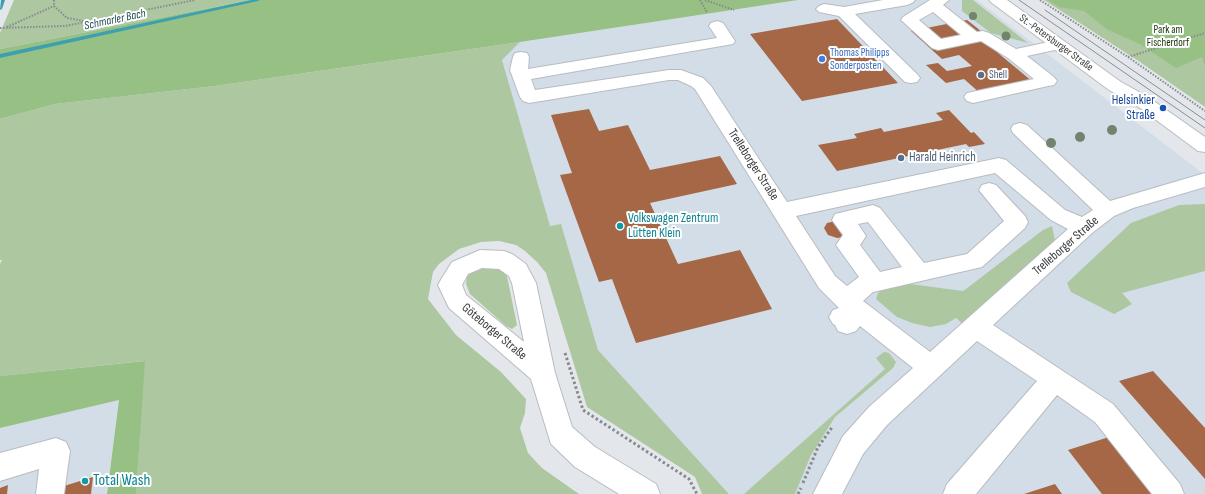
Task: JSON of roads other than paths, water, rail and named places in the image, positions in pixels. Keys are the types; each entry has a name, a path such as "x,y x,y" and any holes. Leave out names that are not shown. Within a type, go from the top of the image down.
{"street":[{"path":"824,9 844,12 907,0"},
{"name":"St.-Petersburger Straße","path":"997,0 1115,86 1142,101 1205,146"},
{"path":"973,97 1048,81 1014,54 983,36 974,38 957,41 938,45 909,20 933,5 974,38"},
{"path":"844,12 911,78"},
{"path":"521,57 519,70 521,75 727,41 712,20"},
{"path":"1014,54 1058,45"},
{"name":"Trelleborger Straße","path":"521,75 529,97 669,75 681,75 690,78 702,86 777,211 849,313 931,367"},
{"name":"St.-Petersburger Straße","path":"1115,86 1130,104 1181,143 1205,158"},
{"path":"1036,126 1020,129 1063,160 1107,211"},
{"path":"777,211 999,165 1058,215 1084,227"},
{"name":"Trelleborger Straße","path":"827,494 853,445 878,416 1084,227 1107,211 1126,203 1205,180"},
{"path":"849,313 866,284 919,274 974,261 1017,222 989,190"},
{"path":"875,282 847,245 855,236 844,220 873,213 919,274"},
{"name":"Göteborger Straße","path":"542,373 457,301 450,285 460,268 480,259 504,260 518,270 524,283 542,373 561,435 586,457 646,494"},
{"path":"976,327 1104,413 1170,494"},
{"path":"957,494 1055,379"},
{"path":"0,467 56,451 50,494"}],"waterway":[{"path":"0,9 3,0"},
{"name":"Schmarler Bach","path":"0,56 258,0"}],"tram line":[{"path":"1019,0 1205,128"},
{"path":"1045,10 1205,120"}],"place":[{"name":"Thomas Philipps Sonderposten","path":"822,59"},
{"name":"Shell","path":"981,75"},
{"name":"Helsinkier Straße","path":"1163,108"},
{"name":"Harald Heinrich","path":"901,158"},
{"name":"Volkswagen Zentrum Lütten Klein","path":"620,226"},
{"name":"Total Wash","path":"85,481"}],"park label":[{"name":"Park am Fischerdorf","path":"1168,36"}]}
